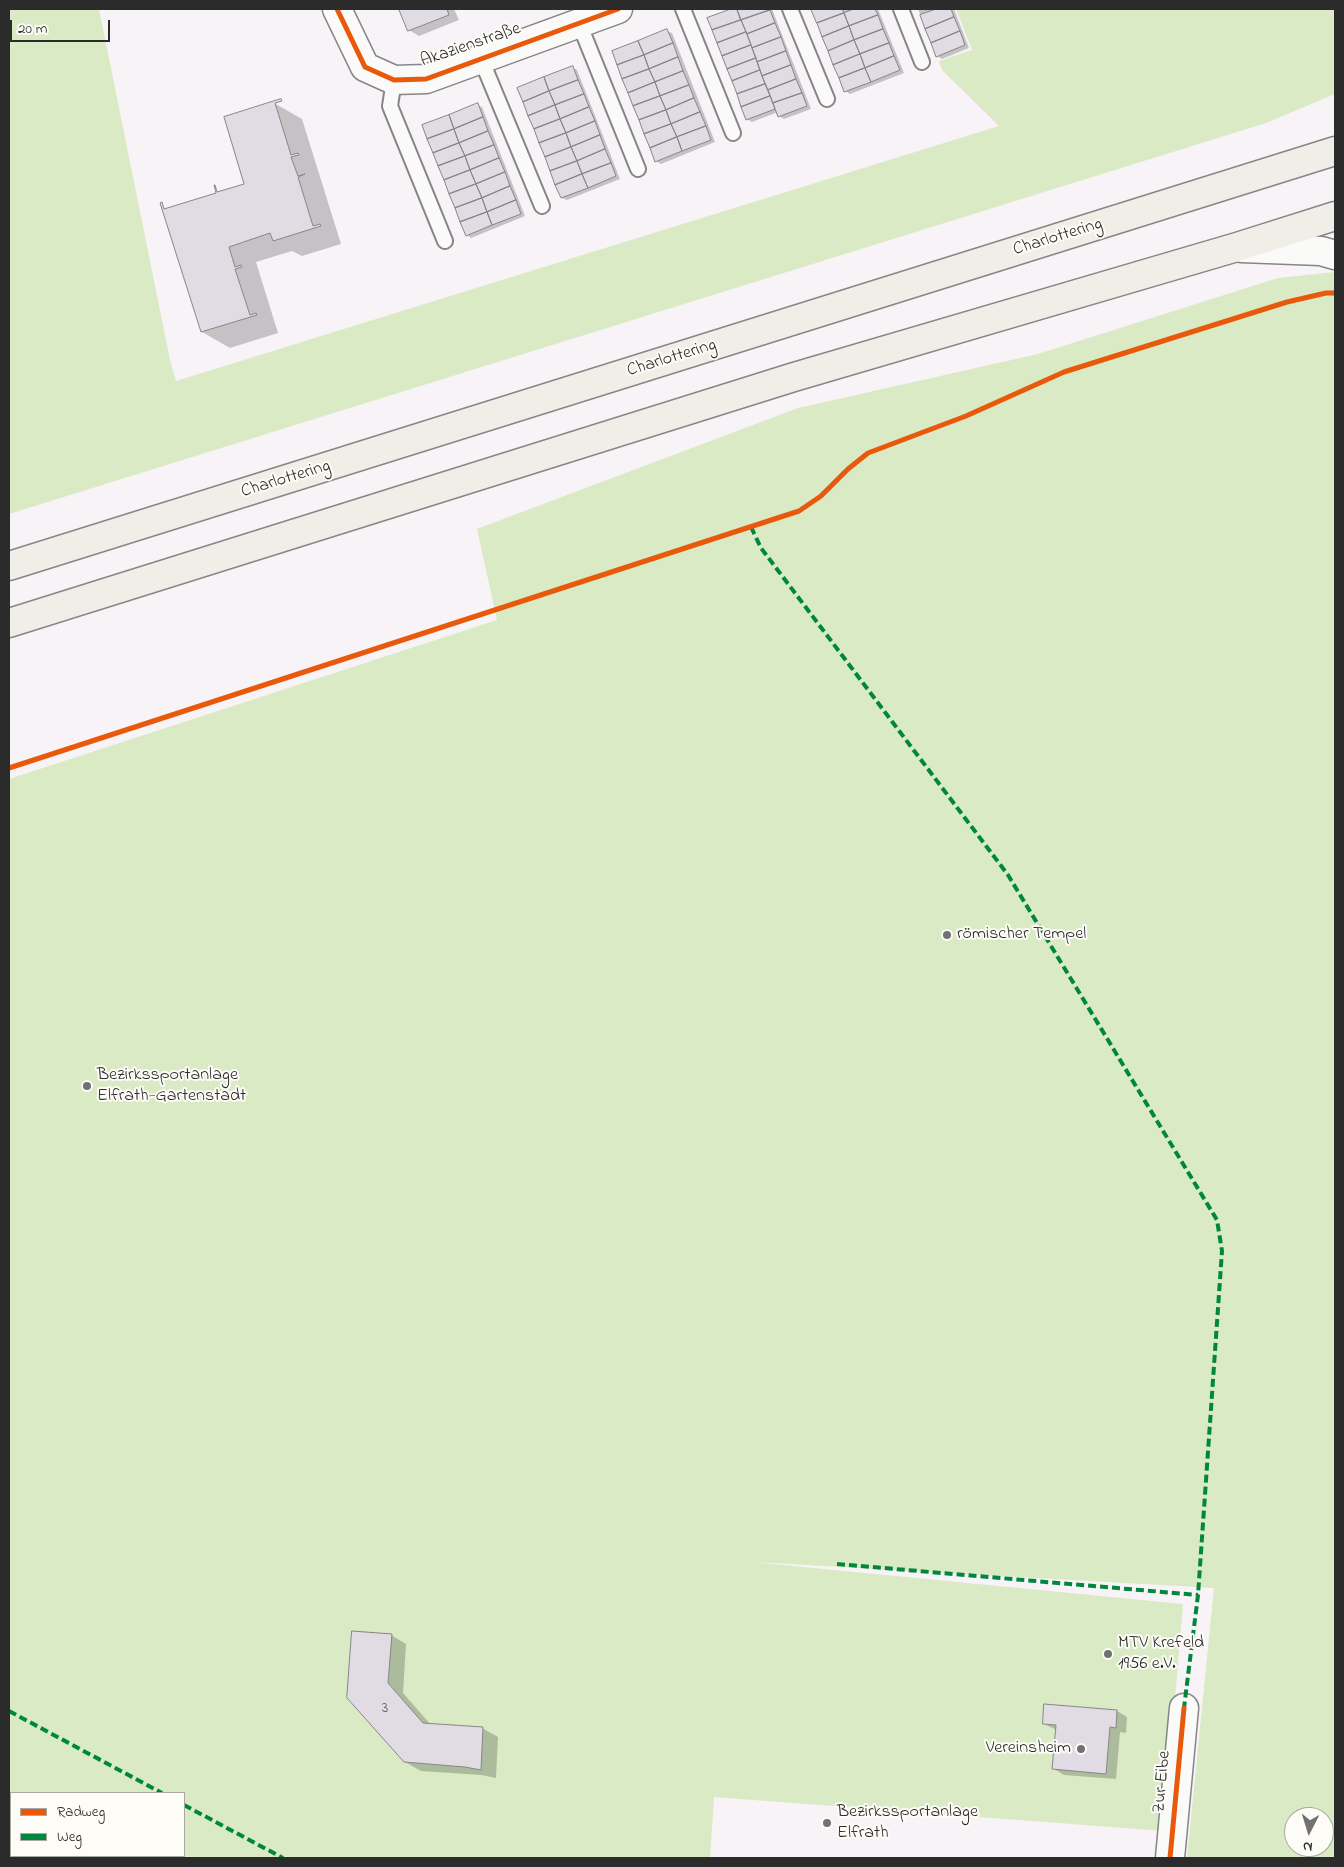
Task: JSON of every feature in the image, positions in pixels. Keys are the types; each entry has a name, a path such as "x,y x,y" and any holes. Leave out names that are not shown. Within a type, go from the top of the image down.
{"highway":[{"name":"Charlottering","path":"9,566 1335,151"},
{"path":"9,623 794,377 1236,248 1335,216"}],"street":[{"name":"Akazienstraße","path":"337,9 365,67 394,80 426,79 611,10"},
{"path":"1236,248 1286,249 1335,254"},
{"name":"Zur Eibe","path":"1170,1858 1184,1708"}],"lane":[{"path":"683,9 733,133"},
{"path":"790,9 827,99"},
{"path":"901,9 922,62"},
{"path":"579,23 638,169"},
{"path":"481,59 542,206"},
{"path":"394,80 390,106 446,242"}],"green space":[{"path":"9,9 99,9 170,360 176,381 999,126 942,70 939,61 972,50 956,9 1335,9 1335,94 1266,123 9,514"},
{"path":"1335,272 1335,1858 1187,1858 1214,1588 752,1562 1183,1604 1164,1831 714,1797 710,1858 9,1858 9,779 497,620 477,529 798,408 1038,354 1278,278","holes":["352,1632 391,1634 388,1683 423,1723 483,1727 481,1769 404,1762 347,1698","1044,1704 1117,1710 1116,1728 1110,1727 1106,1774 1052,1769 1056,1725 1043,1724"]}],"building":[{"path":"399,9 447,9 449,15 408,31"},
{"path":"731,9 737,9 741,20 712,30 707,18"},
{"path":"737,9 770,9 770,10 741,20"},
{"path":"811,9 842,9 844,13 817,23"},
{"path":"854,9 875,9 878,15 849,26 844,13"},
{"path":"936,9 951,9 954,17 925,29 920,15"},
{"path":"770,10 775,23 747,34 741,20"},
{"path":"844,13 849,26 822,37 817,23"},
{"path":"878,15 883,29 854,40 849,26"},
{"path":"954,17 960,31 931,43 925,29"},
{"path":"741,20 746,32 717,43 712,30"},
{"path":"775,23 781,37 752,48 747,34"},
{"path":"849,26 854,40 828,51 822,37"},
{"path":"667,29 673,43 644,55 638,41"},
{"path":"883,29 889,43 860,54 854,40"},
{"path":"960,31 965,45 936,57 931,43"},
{"path":"746,32 751,45 722,56 717,43"},
{"path":"781,37 786,51 757,62 752,48"},
{"path":"854,40 860,54 833,65 828,51"},
{"path":"638,41 644,55 617,65 612,51"},
{"path":"673,43 678,57 649,69 644,55"},
{"path":"889,43 894,56 865,68 860,54"},
{"path":"751,45 756,58 727,69 722,56"},
{"path":"786,51 791,65 762,76 757,62"},
{"path":"860,54 865,68 839,78 833,65"},
{"path":"644,55 649,69 622,79 617,65"},
{"path":"894,56 900,70 871,82 865,68"},
{"path":"678,57 683,71 655,82 649,69"},
{"path":"756,58 760,70 732,81 727,69"},
{"path":"791,65 796,79 768,90 762,76"},
{"path":"573,66 578,80 549,91 544,77"},
{"path":"865,68 871,82 844,92 839,78"},
{"path":"649,69 655,82 628,93 622,79"},
{"path":"760,70 765,84 737,94 732,81"},
{"path":"683,71 689,85 660,96 655,82"},
{"path":"544,77 549,91 523,102 517,88"},
{"path":"796,79 802,93 773,103 768,90"},
{"path":"578,80 584,94 555,105 549,91"},
{"path":"655,82 660,96 633,106 628,93"},
{"path":"765,84 770,96 741,107 737,94"},
{"path":"689,85 694,98 666,110 660,96"},
{"path":"549,91 555,105 528,116 523,102"},
{"path":"802,93 807,106 778,117 773,103"},
{"path":"584,94 589,107 560,119 555,105"},
{"path":"660,96 666,110 639,120 633,106"},
{"path":"770,96 775,109 746,120 741,107"},
{"path":"694,98 700,112 671,124 666,110"},
{"path":"281,99 282,101 275,103 291,155 298,153 299,155 291,157 298,176 305,174 298,177 313,226 320,224 321,226 273,241 270,233 229,247 235,267 241,265 242,267 235,269 250,315 256,313 257,315 201,332 160,203 162,202 164,209 216,193 214,185 217,192 244,184 224,117"},
{"path":"478,103 483,117 454,129 449,115"},
{"path":"555,105 560,119 534,129 528,116"},
{"path":"589,107 595,121 566,133 560,119"},
{"path":"666,110 671,124 644,134 639,120"},
{"path":"700,112 706,126 677,137 671,124"},
{"path":"449,115 454,129 427,139 422,125"},
{"path":"483,117 488,131 459,143 454,129"},
{"path":"560,119 566,133 539,143 534,129"},
{"path":"595,121 600,135 571,147 566,133"},
{"path":"671,124 677,137 650,148 644,134"},
{"path":"706,126 711,140 682,151 677,137"},
{"path":"454,129 459,143 433,153 427,139"},
{"path":"488,131 494,145 465,156 459,143"},
{"path":"566,133 571,147 545,157 539,143"},
{"path":"600,135 605,149 577,161 571,147"},
{"path":"677,137 682,151 655,162 650,148"},
{"path":"459,143 465,156 438,166 433,153"},
{"path":"494,145 499,158 470,170 465,156"},
{"path":"571,147 577,161 550,171 545,157"},
{"path":"605,149 611,163 582,174 577,161"},
{"path":"465,156 470,170 444,180 438,166"},
{"path":"499,158 505,172 476,184 470,170"},
{"path":"577,161 582,174 555,185 550,171"},
{"path":"611,163 616,176 588,188 582,174"},
{"path":"470,170 476,184 449,194 444,180"},
{"path":"505,172 510,186 482,198 476,184"},
{"path":"582,174 588,188 561,198 555,185"},
{"path":"476,184 482,198 455,208 449,194"},
{"path":"510,186 516,200 487,212 482,198"},
{"path":"482,198 487,212 460,222 455,208"},
{"path":"516,200 521,214 492,225 487,212"},
{"path":"487,212 492,225 466,236 460,222"},
{"path":"352,1631 392,1634 388,1683 423,1723 483,1727 481,1770 404,1762 347,1698"},
{"name":"Vereinsheim","path":"1044,1704 1117,1710 1116,1728 1110,1727 1106,1774 1052,1769 1056,1725 1043,1724"}],"marked path":[{"path":"751,527 761,548 1008,875 1217,1220 1222,1251 1198,1595 1184,1708"},
{"path":"837,1564 1198,1595"},
{"path":"9,1711 160,1792"},
{"path":"185,1806 283,1858"}],"cycle path":[{"path":"337,9 365,67 394,80 426,79 618,9"},
{"path":"9,768 799,511 821,496 848,469 868,453 966,416 1064,372 1287,302 1326,293 1335,293"},
{"path":"1170,1858 1184,1708"}],"place":[{"name":"römischer Tempel","path":"947,935"},
{"name":"Bezirkssportanlage Elfrath-Gartenstadt","path":"87,1086"},
{"name":"MTV Krefeld 1956 e.V.","path":"1108,1654"},
{"name":"Vereinsheim","path":"1081,1749"},
{"name":"Bezirkssportanlage Elfrath","path":"827,1823"}]}
